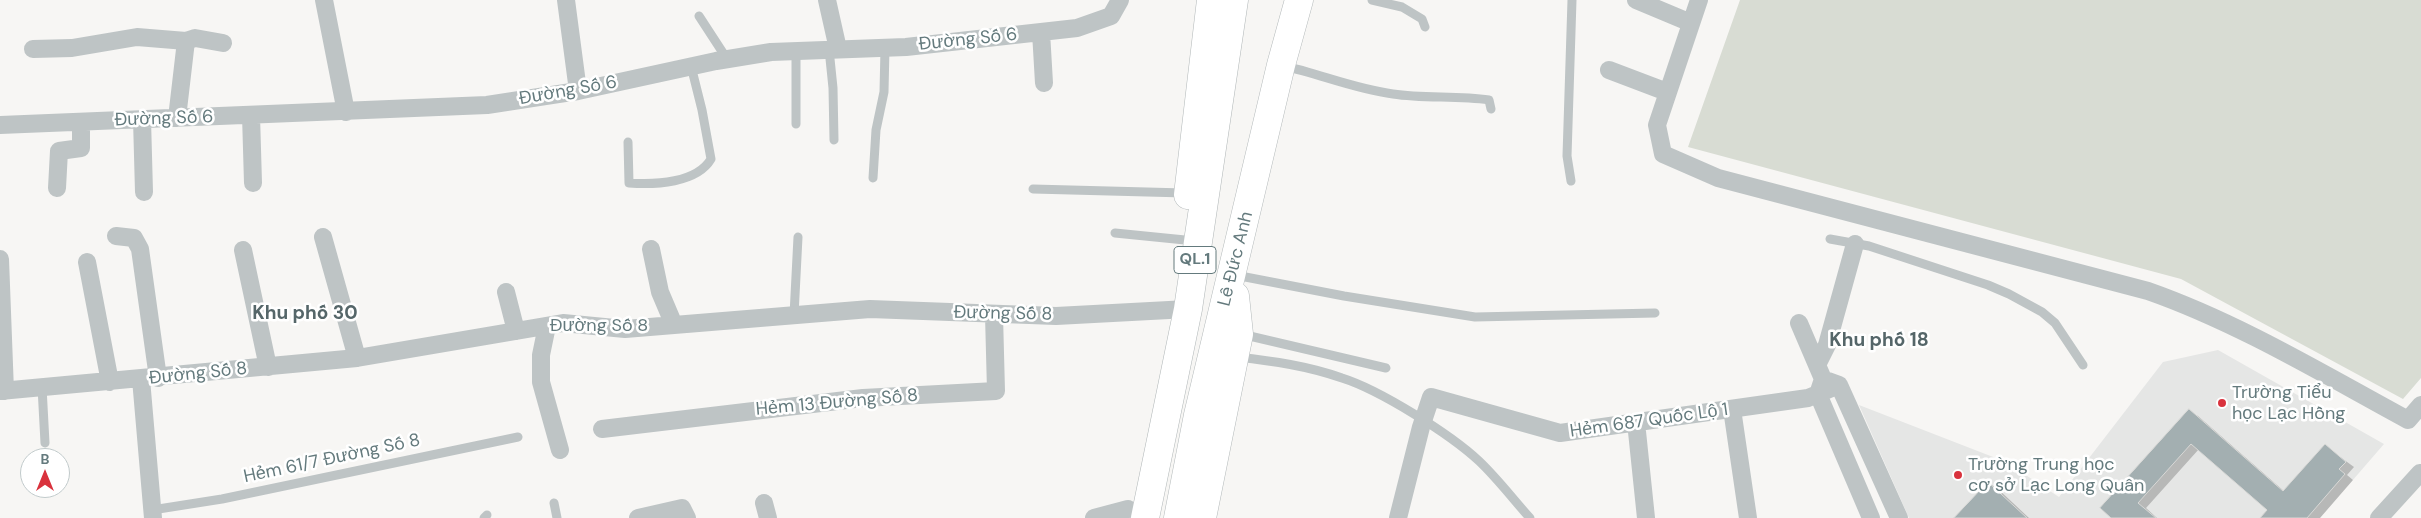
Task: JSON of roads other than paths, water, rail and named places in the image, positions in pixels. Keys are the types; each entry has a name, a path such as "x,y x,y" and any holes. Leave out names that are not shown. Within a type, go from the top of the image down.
{"highway":[{"name":"Lê Đức Anh","path":"1133,515 1180,309 1191,241 1211,0"},
{"name":"Lê Đức Anh","path":"1196,194 1234,0"},
{"name":"Lê Đức Anh","path":"1178,518 1198,415 1233,274 1281,65 1299,0"},
{"name":"QL.1","path":"1202,518 1236,345 1233,274"}],"street":[{"path":"324,0 346,112"},
{"path":"566,0 578,91"},
{"path":"827,0 834,49"},
{"name":"Đường Số 6","path":"0,126 488,105 578,91 691,66 771,52 906,47 1077,28 1111,16 1120,0"},
{"path":"1636,0 1691,23"},
{"path":"1699,0 1657,124 1663,154 1718,178 2148,290 2197,308 2232,325 2408,420 2421,405"},
{"path":"1041,32 1044,84"},
{"path":"33,49 72,48 137,37 186,41 196,38 223,43"},
{"path":"177,118 186,41"},
{"path":"1609,70 1668,92"},
{"path":"251,115 253,183"},
{"path":"142,120 144,192"},
{"path":"57,188 59,151 81,148 81,122"},
{"path":"116,236 134,238 140,249 149,379 153,514"},
{"path":"323,237 357,358"},
{"path":"1855,244 1827,345 1824,381 1867,449 1899,518"},
{"path":"651,249 660,292 674,325"},
{"path":"243,250 268,366"},
{"path":"0,259 2,391"},
{"path":"87,262 110,382"},
{"path":"506,292 516,331"},
{"name":"Đường Số 8","path":"2,391 149,379 357,358 563,323 625,329 870,309 1056,316 1180,309"},
{"name":"Hẻm 13 Đường Số 8","path":"602,428 863,398 996,391 994,315"},
{"path":"1799,323 1824,381 1846,460 1871,518"},
{"path":"547,326 540,355 541,382 560,450"},
{"name":"Hẻm 687 Quốc Lộ 1","path":"1422,424 1431,397 1560,433 1808,398 1824,381"},
{"path":"1732,409 1748,518"},
{"path":"1636,422 1646,518"},
{"path":"1398,518 1422,424"},
{"path":"1846,460 1867,449"},
{"path":"2379,518 2420,473"},
{"path":"638,518 682,508 687,518"},
{"path":"1094,518 1133,515"}],"lane":[{"path":"1372,0 1402,7 1422,19 1425,27"},
{"path":"1571,181 1567,156 1572,0"},
{"path":"699,16 727,59"},
{"path":"873,178 875,140 884,92 885,48"},
{"path":"834,49 834,140"},
{"path":"796,51 796,124"},
{"path":"1281,65 1315,73 1351,86 1392,94 1425,98 1466,97 1489,100 1491,109"},
{"path":"628,142 630,183 657,183 695,174 706,168 711,159 702,110 691,66"},
{"path":"1033,188 1196,194"},
{"path":"1115,233 1191,241"},
{"path":"794,315 798,237"},
{"path":"1830,239 1892,253 2009,294 2042,312 2055,323 2083,365"},
{"path":"1233,274 1344,296 1475,317 1655,313"},
{"path":"1236,345 1386,368"},
{"path":"1236,345 1280,362 1344,378 1477,459 1530,518"},
{"path":"42,387 45,443"},
{"name":"Hẻm 61/7 Đường Số 8","path":"153,514 518,437"},
{"path":"554,503 557,518"}],"place":[{"name":"Trường Tiểu học Lạc Hồng","path":"2222,403"},
{"name":"Trường Trung học cơ sở Lạc Long Quân","path":"1958,475"}],"district":[{"name":"Khu phố 30","path":"305,314"},
{"name":"Khu phố 18","path":"1879,341"}]}
